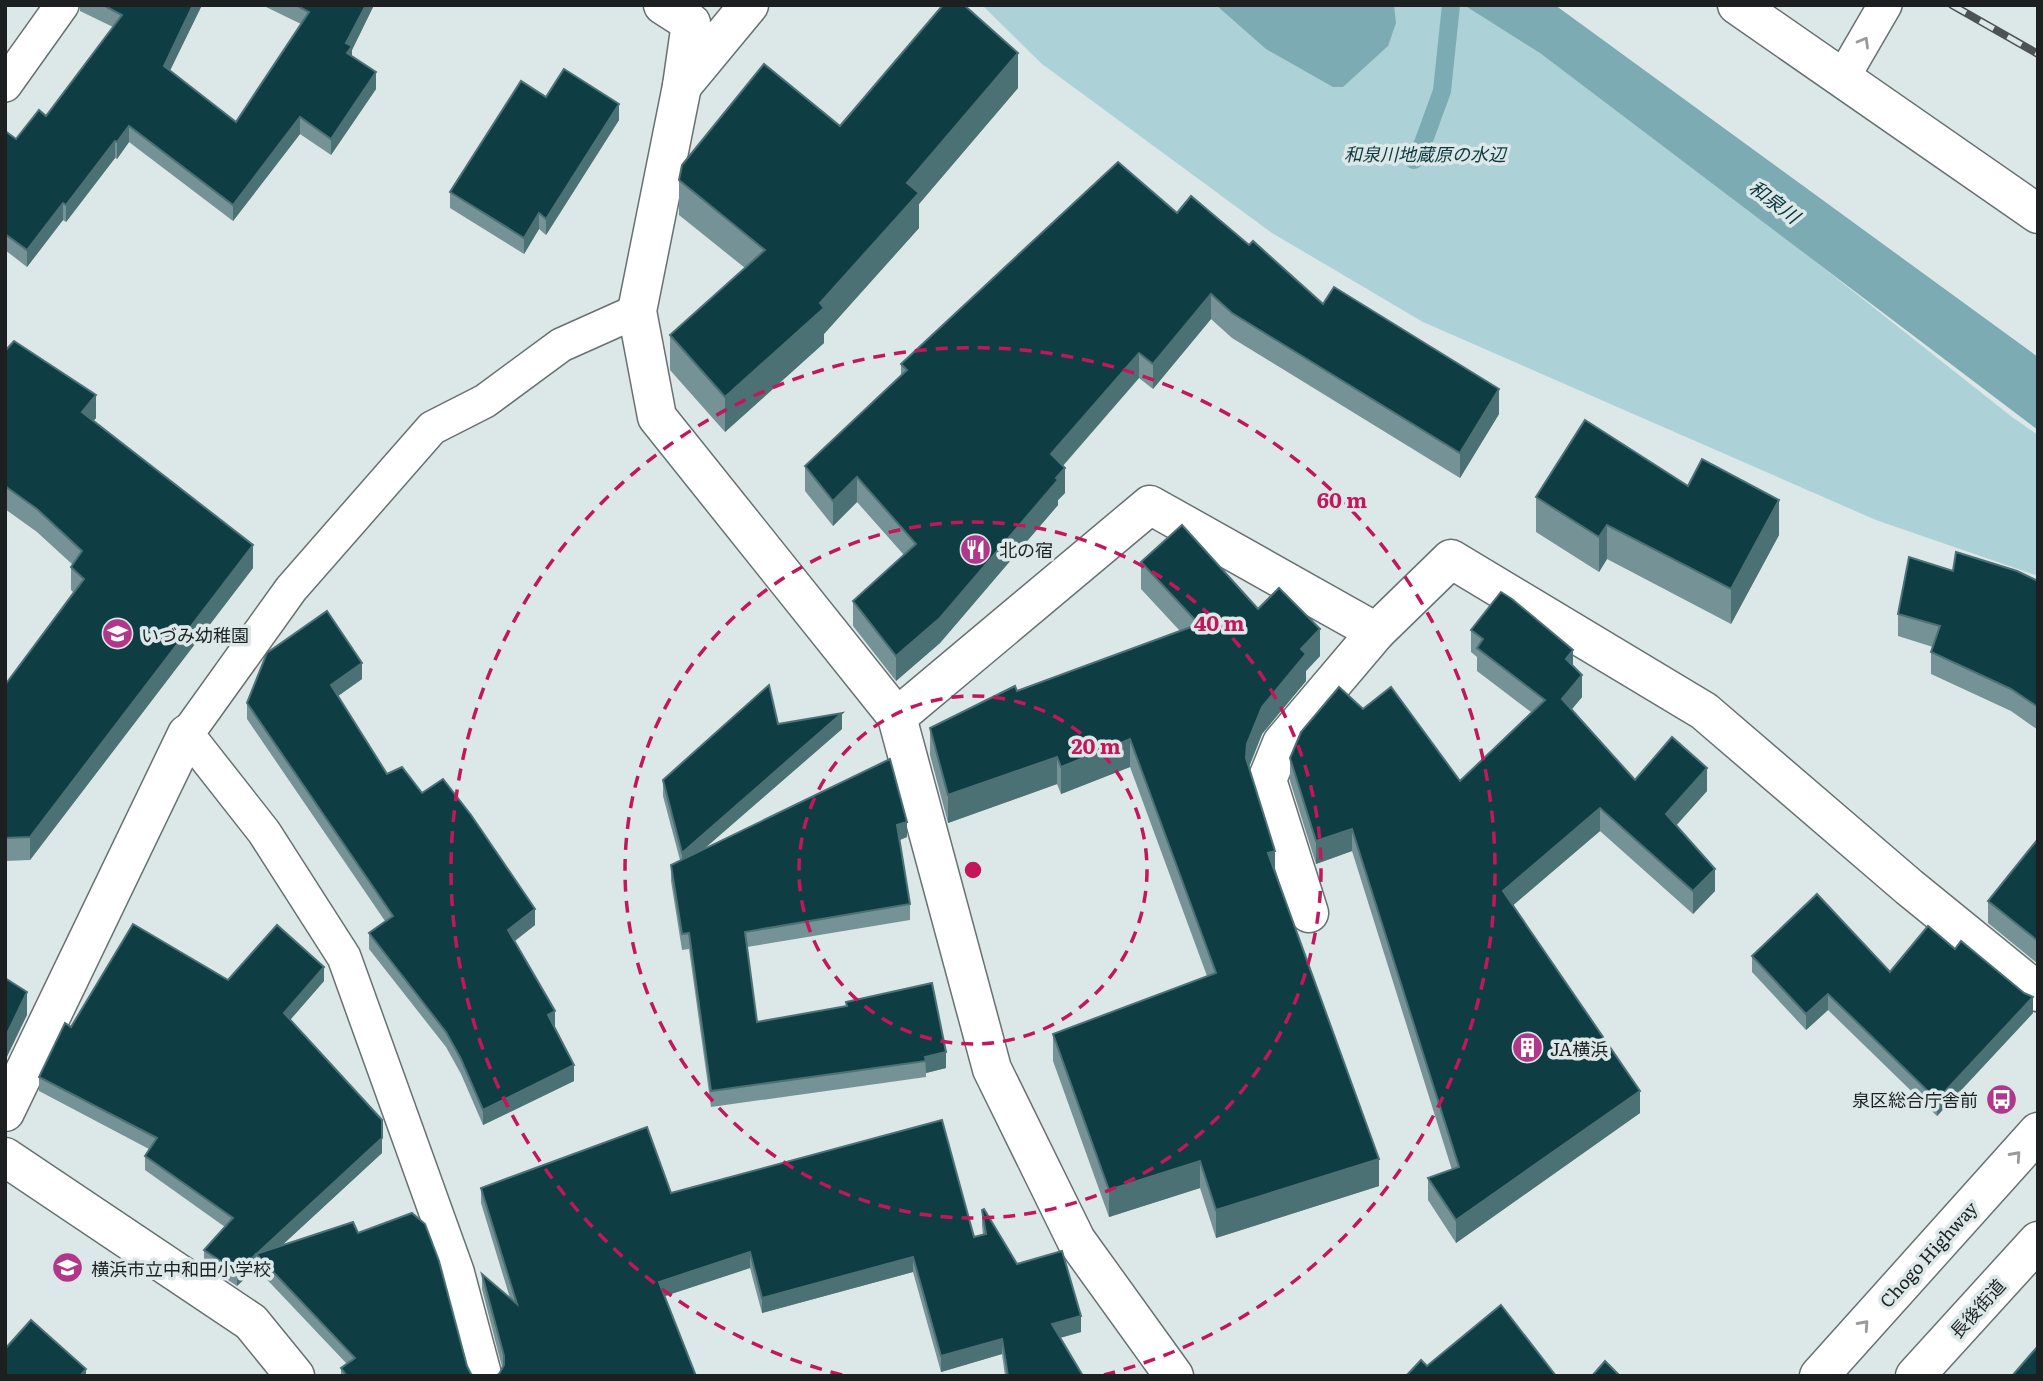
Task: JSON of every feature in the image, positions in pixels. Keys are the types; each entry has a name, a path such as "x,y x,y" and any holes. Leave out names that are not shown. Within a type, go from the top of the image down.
{"street":[{"path":"663,5 691,23 682,86 637,311 657,417 897,717 992,1069 1076,1240 1174,1376"},
{"path":"682,86 749,5"},
{"path":"1737,5 2038,214"},
{"path":"897,717 1150,505 1376,632"},
{"path":"1309,913 1267,780 1282,743 1376,632 1451,559 1704,711 1909,887 2038,992"},
{"path":"5,1112 187,734"},
{"name":"Chogo Highway","path":"1819,1376 2038,1132"},
{"path":"5,1157 251,1322 295,1376"},
{"name":"長後街道","path":"1915,1376 2038,1241"}],"lane":[{"path":"5,85 62,5"},
{"path":"1842,79 1885,5"},
{"path":"485,1376 457,1271 344,957 264,832 187,734 290,589 432,428 485,401 561,345 637,311"}],"green space":[{"name":"和泉川地蔵原の水辺","path":"982,5 1474,5 1643,125 2038,435 2038,576 1876,520 1423,322 1272,233 1042,64"}],"water":[{"path":"1216,5 1394,5 1396,23 1388,46 1343,87 1333,87 1266,49"},
{"name":"和泉川","path":"1464,5 1555,5 2038,357 2038,430 1540,53"}],"building":[{"path":"103,5 193,5 164,66 236,122 309,12 296,5 366,5 346,43 352,46 347,53 376,72 331,139 300,117 233,205 129,126 27,250 5,234 5,131 16,139 39,110 46,116 122,15"},
{"path":"943,5 964,5 1018,53 907,183 919,193 820,303 824,308 725,397 670,335 765,250 679,180 682,165 764,64 840,126"},
{"path":"564,69 619,104 546,219 539,213 524,238 450,192 521,81 546,97"},
{"path":"1118,162 1177,213 1191,196 1249,245 1253,241 1323,304 1334,287 1499,389 1460,453 1232,313 1211,294 1153,364 1139,353 1051,454 1065,468 1056,478 1058,480 940,618 896,656 853,601 916,544 857,477 833,501 805,466 907,370 901,364"},
{"path":"14,341 96,395 82,412 253,545 30,837 5,838 5,685 84,579 71,567 82,551 37,509 5,486 5,351"},
{"path":"1585,420 1688,486 1702,459 1779,500 1731,589 1607,525 1599,537 1536,497"},
{"path":"1182,525 1258,609 1279,588 1320,629 1301,649 1306,654 1262,707 1247,744 1246,758 1275,851 1268,853 1379,1159 1216,1210 1200,1161 1109,1190 1053,1034 1216,973 1130,739 1061,767 1057,757 948,795 930,728 1015,686 1017,691 1199,624 1141,562"},
{"path":"1956,552 2017,571 2038,581 2038,707 2011,689 1931,652 1940,626 1898,614 1909,557 1953,571"},
{"path":"1501,592 1573,650 1566,659 1582,675 1562,699 1635,780 1672,737 1707,768 1666,814 1715,869 1693,891 1600,808 1503,891 1640,1091 1456,1220 1428,1178 1459,1167 1352,829 1316,841 1290,758 1301,732 1339,687 1363,709 1391,687 1460,781 1545,700 1477,648 1483,639 1471,630"},
{"path":"327,611 362,663 331,685 387,774 402,767 422,793 443,779 535,909 508,930 555,1011 548,1015 574,1065 483,1110 446,1032 369,933 393,916 247,703 267,653"},
{"path":"769,685 778,724 842,713 682,853 663,780"},
{"path":"890,759 907,822 897,825 910,904 745,932 757,1022 847,1006 846,1002 932,983 946,1052 925,1057 926,1061 711,1091 689,933 682,934 671,865"},
{"path":"2038,839 2038,941 1988,901"},
{"path":"1817,894 1890,972 1928,926 1955,949 1961,941 2024,993 2033,997 1937,1100 1828,994 1806,1014 1752,956"},
{"path":"133,924 228,980 277,925 324,967 284,1013 382,1120 382,1138 237,1272 204,1250 233,1218 145,1156 157,1138 39,1077 65,1023 71,1027"},
{"path":"5,978 27,992 5,1038"},
{"path":"942,1120 974,1237 986,1234 984,1209 1017,1264 1062,1251 1081,1316 1052,1324 1083,1376 1008,1376 1002,1339 941,1356 913,1257 762,1298 750,1252 659,1282 696,1376 495,1376 504,1365 504,1356 482,1274 517,1304 481,1188 647,1127 671,1193"},
{"path":"412,1213 425,1224 439,1261 467,1366 474,1376 347,1376 341,1368 355,1358 256,1254 353,1222 358,1233"},
{"path":"1501,1305 1556,1376 1406,1376 1421,1360 1427,1366"},
{"path":"31,1320 86,1369 80,1376 5,1376 5,1349"},
{"path":"2038,1346 2038,1376 2012,1376"},
{"path":"1605,1361 1620,1376 1592,1376"}],"waterway":[{"path":"1414,160 1442,91 1451,5"}],"railway":[{"path":"1952,5 2038,54"}],"place":[{"name":"北の宿","path":"976,549"},
{"name":"いづみ幼稚園","path":"118,634"},
{"name":"JA横浜","path":"1527,1048"},
{"name":"泉区総合庁舎前","path":"2001,1099"},
{"name":"横浜市立中和田小学校","path":"68,1268"}]}
